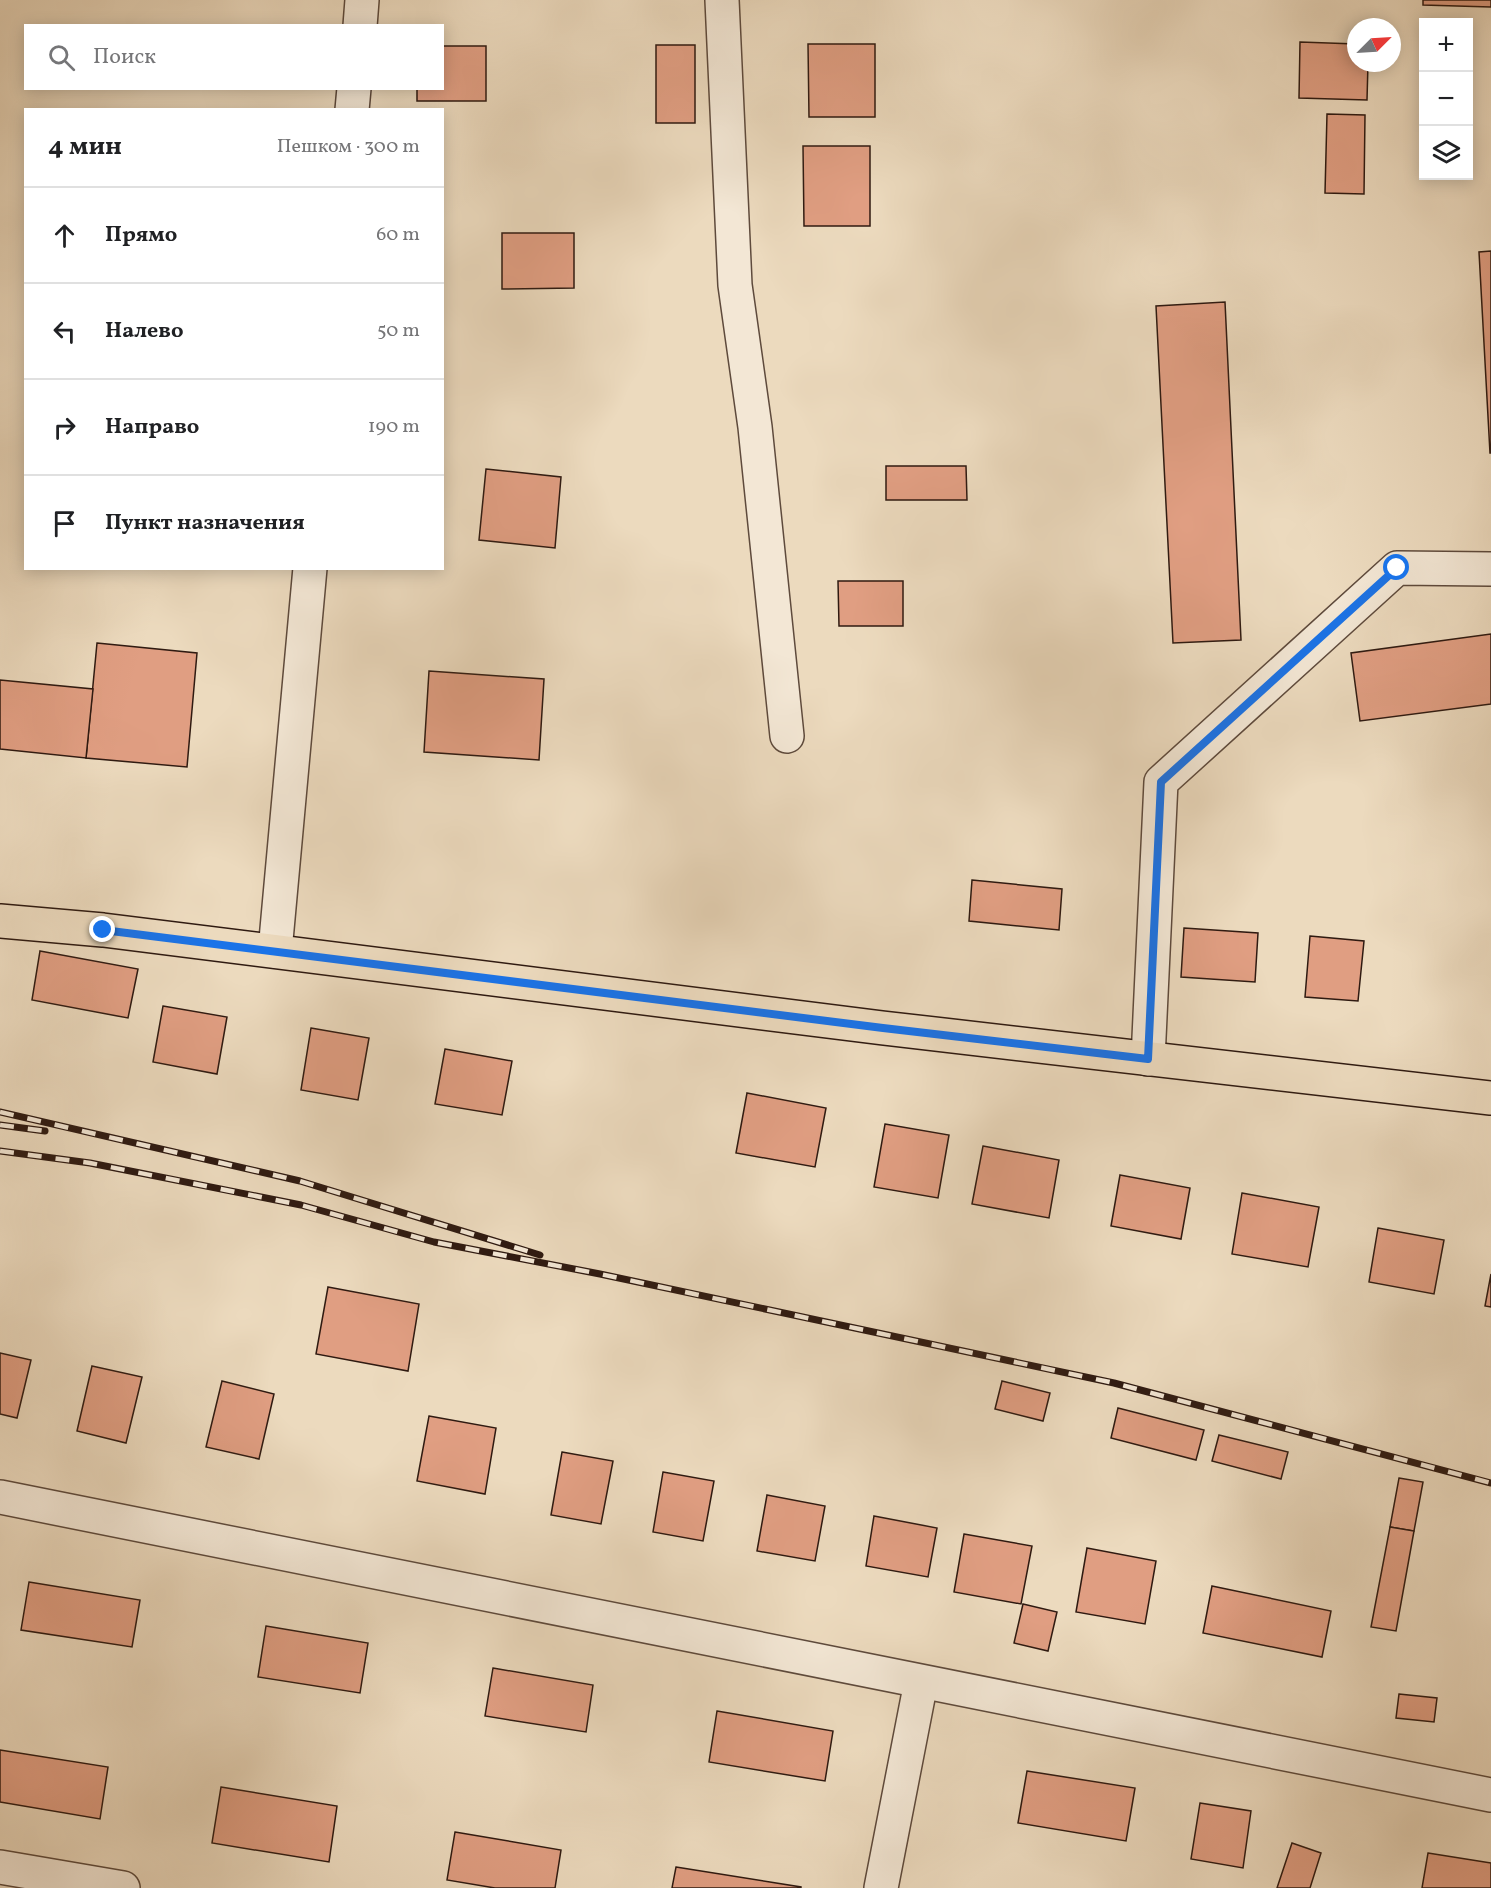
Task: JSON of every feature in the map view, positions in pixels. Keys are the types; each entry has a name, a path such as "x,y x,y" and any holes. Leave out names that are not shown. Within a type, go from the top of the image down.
{"main road":[{"path":"0,921 103,930 883,1028 1491,1098"}],"street":[{"path":"360,24 362,0"},
{"path":"722,0 735,285 754,426 787,736"},
{"path":"352,108 354,90"},
{"path":"1148,1059 1161,782 1397,568 1491,569"},
{"path":"275,951 310,570"},
{"path":"0,1497 1491,1795"},
{"path":"882,1888 921,1682"},
{"path":"0,1867 123,1888"}],"building":[{"path":"1423,0 1491,0 1491,7 1423,5"},
{"path":"1300,42 1347,44 1347,72 1368,72 1367,100 1299,98"},
{"path":"808,44 875,44 875,117 809,117"},
{"path":"656,45 695,45 695,123 656,123"},
{"path":"444,46 486,46 486,101 417,101 417,90 444,90"},
{"path":"1327,114 1365,115 1364,194 1325,193"},
{"path":"803,146 870,146 870,226 804,226"},
{"path":"502,233 574,233 574,288 502,289"},
{"path":"1491,251 1491,453 1490,453 1479,252"},
{"path":"1225,302 1241,640 1173,643 1156,306"},
{"path":"886,466 966,466 967,500 886,500"},
{"path":"486,469 561,477 555,548 479,540"},
{"path":"838,581 903,581 903,626 839,626"},
{"path":"1491,634 1491,704 1360,721 1351,653"},
{"path":"97,643 197,653 187,767 86,758"},
{"path":"429,671 544,679 539,760 424,752"},
{"path":"0,680 93,689 86,758 0,749"},
{"path":"972,880 1062,889 1059,930 969,921"},
{"path":"1184,928 1258,933 1255,982 1181,977"},
{"path":"1310,936 1364,941 1358,1001 1305,997"},
{"path":"40,951 138,969 128,1018 32,1000"},
{"path":"163,1006 227,1017 217,1074 153,1062"},
{"path":"311,1028 369,1038 358,1100 301,1090"},
{"path":"445,1049 512,1061 502,1115 435,1104"},
{"path":"747,1093 826,1108 815,1167 736,1153"},
{"path":"885,1124 949,1135 938,1198 874,1187"},
{"path":"983,1146 1059,1160 1049,1218 972,1204"},
{"path":"1120,1175 1190,1188 1181,1239 1111,1226"},
{"path":"1242,1193 1319,1207 1308,1267 1232,1254"},
{"path":"1378,1228 1444,1240 1434,1294 1369,1282"},
{"path":"1491,1274 1491,1307 1485,1306"},
{"path":"328,1287 419,1304 408,1371 316,1354"},
{"path":"0,1353 31,1360 17,1418 0,1414"},
{"path":"92,1366 142,1377 126,1443 77,1431"},
{"path":"222,1381 274,1394 259,1459 206,1447"},
{"path":"1002,1381 1050,1393 1043,1421 995,1409"},
{"path":"1118,1408 1204,1430 1196,1460 1111,1438"},
{"path":"429,1416 496,1428 485,1494 417,1481"},
{"path":"1219,1435 1288,1452 1281,1479 1212,1461"},
{"path":"562,1452 613,1461 601,1524 551,1515"},
{"path":"663,1472 714,1481 703,1541 653,1532"},
{"path":"1399,1478 1423,1482 1414,1531 1390,1527"},
{"path":"767,1495 825,1506 815,1561 757,1551"},
{"path":"874,1516 937,1528 928,1577 866,1566"},
{"path":"1390,1527 1414,1531 1396,1631 1371,1627"},
{"path":"964,1534 1032,1546 1021,1604 954,1592"},
{"path":"1087,1548 1156,1561 1145,1624 1076,1612"},
{"path":"29,1582 140,1600 132,1647 21,1630"},
{"path":"1212,1586 1331,1611 1322,1657 1203,1633"},
{"path":"1023,1604 1057,1612 1048,1651 1014,1643"},
{"path":"266,1626 368,1643 360,1693 258,1677"},
{"path":"493,1668 593,1685 586,1732 485,1716"},
{"path":"1399,1694 1437,1698 1434,1722 1396,1718"},
{"path":"717,1711 833,1731 825,1781 709,1762"},
{"path":"0,1750 108,1767 100,1819 0,1802"},
{"path":"1027,1771 1135,1788 1126,1841 1018,1823"},
{"path":"221,1787 337,1806 329,1862 212,1843"},
{"path":"1200,1803 1251,1811 1243,1868 1191,1859"},
{"path":"455,1832 561,1850 555,1888 495,1888 447,1880"},
{"path":"1292,1843 1321,1853 1310,1888 1277,1888"},
{"path":"1428,1853 1491,1863 1491,1888 1422,1888"},
{"path":"676,1867 801,1887 801,1888 672,1888"}],"railway":[{"path":"0,1112 300,1181 540,1255"},
{"path":"0,1125 45,1131"},
{"path":"0,1151 90,1163 301,1205 434,1242 600,1274 1114,1383 1491,1483"}],"route":[{"path":"103,930 1148,1059 1161,782 1397,568"}]}
